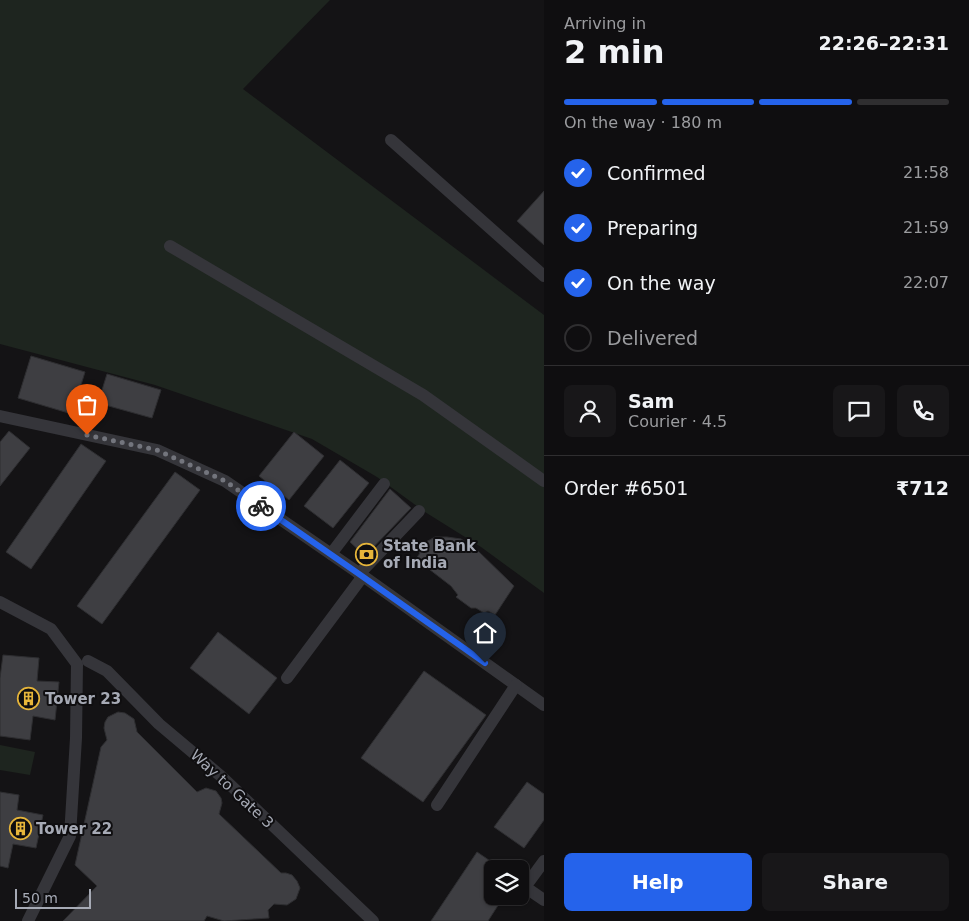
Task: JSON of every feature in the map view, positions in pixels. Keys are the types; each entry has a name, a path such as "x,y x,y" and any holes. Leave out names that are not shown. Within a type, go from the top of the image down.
{"street":[{"path":"391,140 544,276"},
{"path":"170,246 424,395 544,481"},
{"path":"0,416 157,450 225,481 544,705"},
{"path":"330,554 384,484"},
{"path":"287,678 361,575 419,511"},
{"path":"0,602 51,629 77,664 76,738 70,836 28,921"},
{"name":"Way to Gate 3","path":"88,661 107,671 159,724 222,777 373,921"},
{"path":"436,806 516,685"},
{"path":"544,861 525,887 544,900"}],"shaded area":[{"path":"0,0 330,0 243,89 544,315 544,593 481,547 425,512 377,477 312,439 155,385 0,344"},
{"path":"0,745 35,752 30,775 0,770"}],"building":[{"path":"544,191 544,245 517,221"},
{"path":"31,356 85,372 72,414 18,398"},
{"path":"107,374 161,390 152,418 98,403"},
{"path":"9,431 30,448 0,486 0,442"},
{"path":"294,432 324,456 289,500 259,476"},
{"path":"81,444 106,461 31,569 6,552"},
{"path":"340,460 369,483 333,528 304,506"},
{"path":"175,472 200,490 102,624 77,606"},
{"path":"390,489 411,508 365,556 350,542"},
{"path":"435,537 461,539 475,548 514,586 495,615 488,611 484,613 476,608 471,608 456,597 458,595 451,586 416,559 420,553 413,549"},
{"path":"218,632 277,678 249,714 190,668"},
{"name":"Tower 23","path":"3,655 39,658 37,681 59,682 55,720 33,716 30,740 0,736 0,678"},
{"path":"424,671 486,715 423,802 361,758"},
{"path":"118,712 125,713 134,719 137,732 197,792 206,788 216,791 222,803 219,814 281,873 292,875 297,881 300,888 296,899 287,905 274,904 268,910 269,918 224,921 207,916 204,921 63,921 97,886 75,865 101,747 107,740 104,728 105,722 108,717"},
{"path":"527,782 544,794 544,820 524,848 494,827"},
{"name":"Tower 22","path":"0,792 19,795 17,810 43,815 36,848 13,844 8,868 0,866"},
{"path":"477,852 489,860 484,860 484,905 498,905 488,921 431,921"}],"way so far":[{"path":"87,435 157,450 225,481 261,506"}],"place":[{"name":"State Bank of India","path":"367,555"},
{"name":"Tower 23","path":"29,699"},
{"name":"Tower 22","path":"20,829"}],"route":[{"path":"261,506 485,663"}]}
